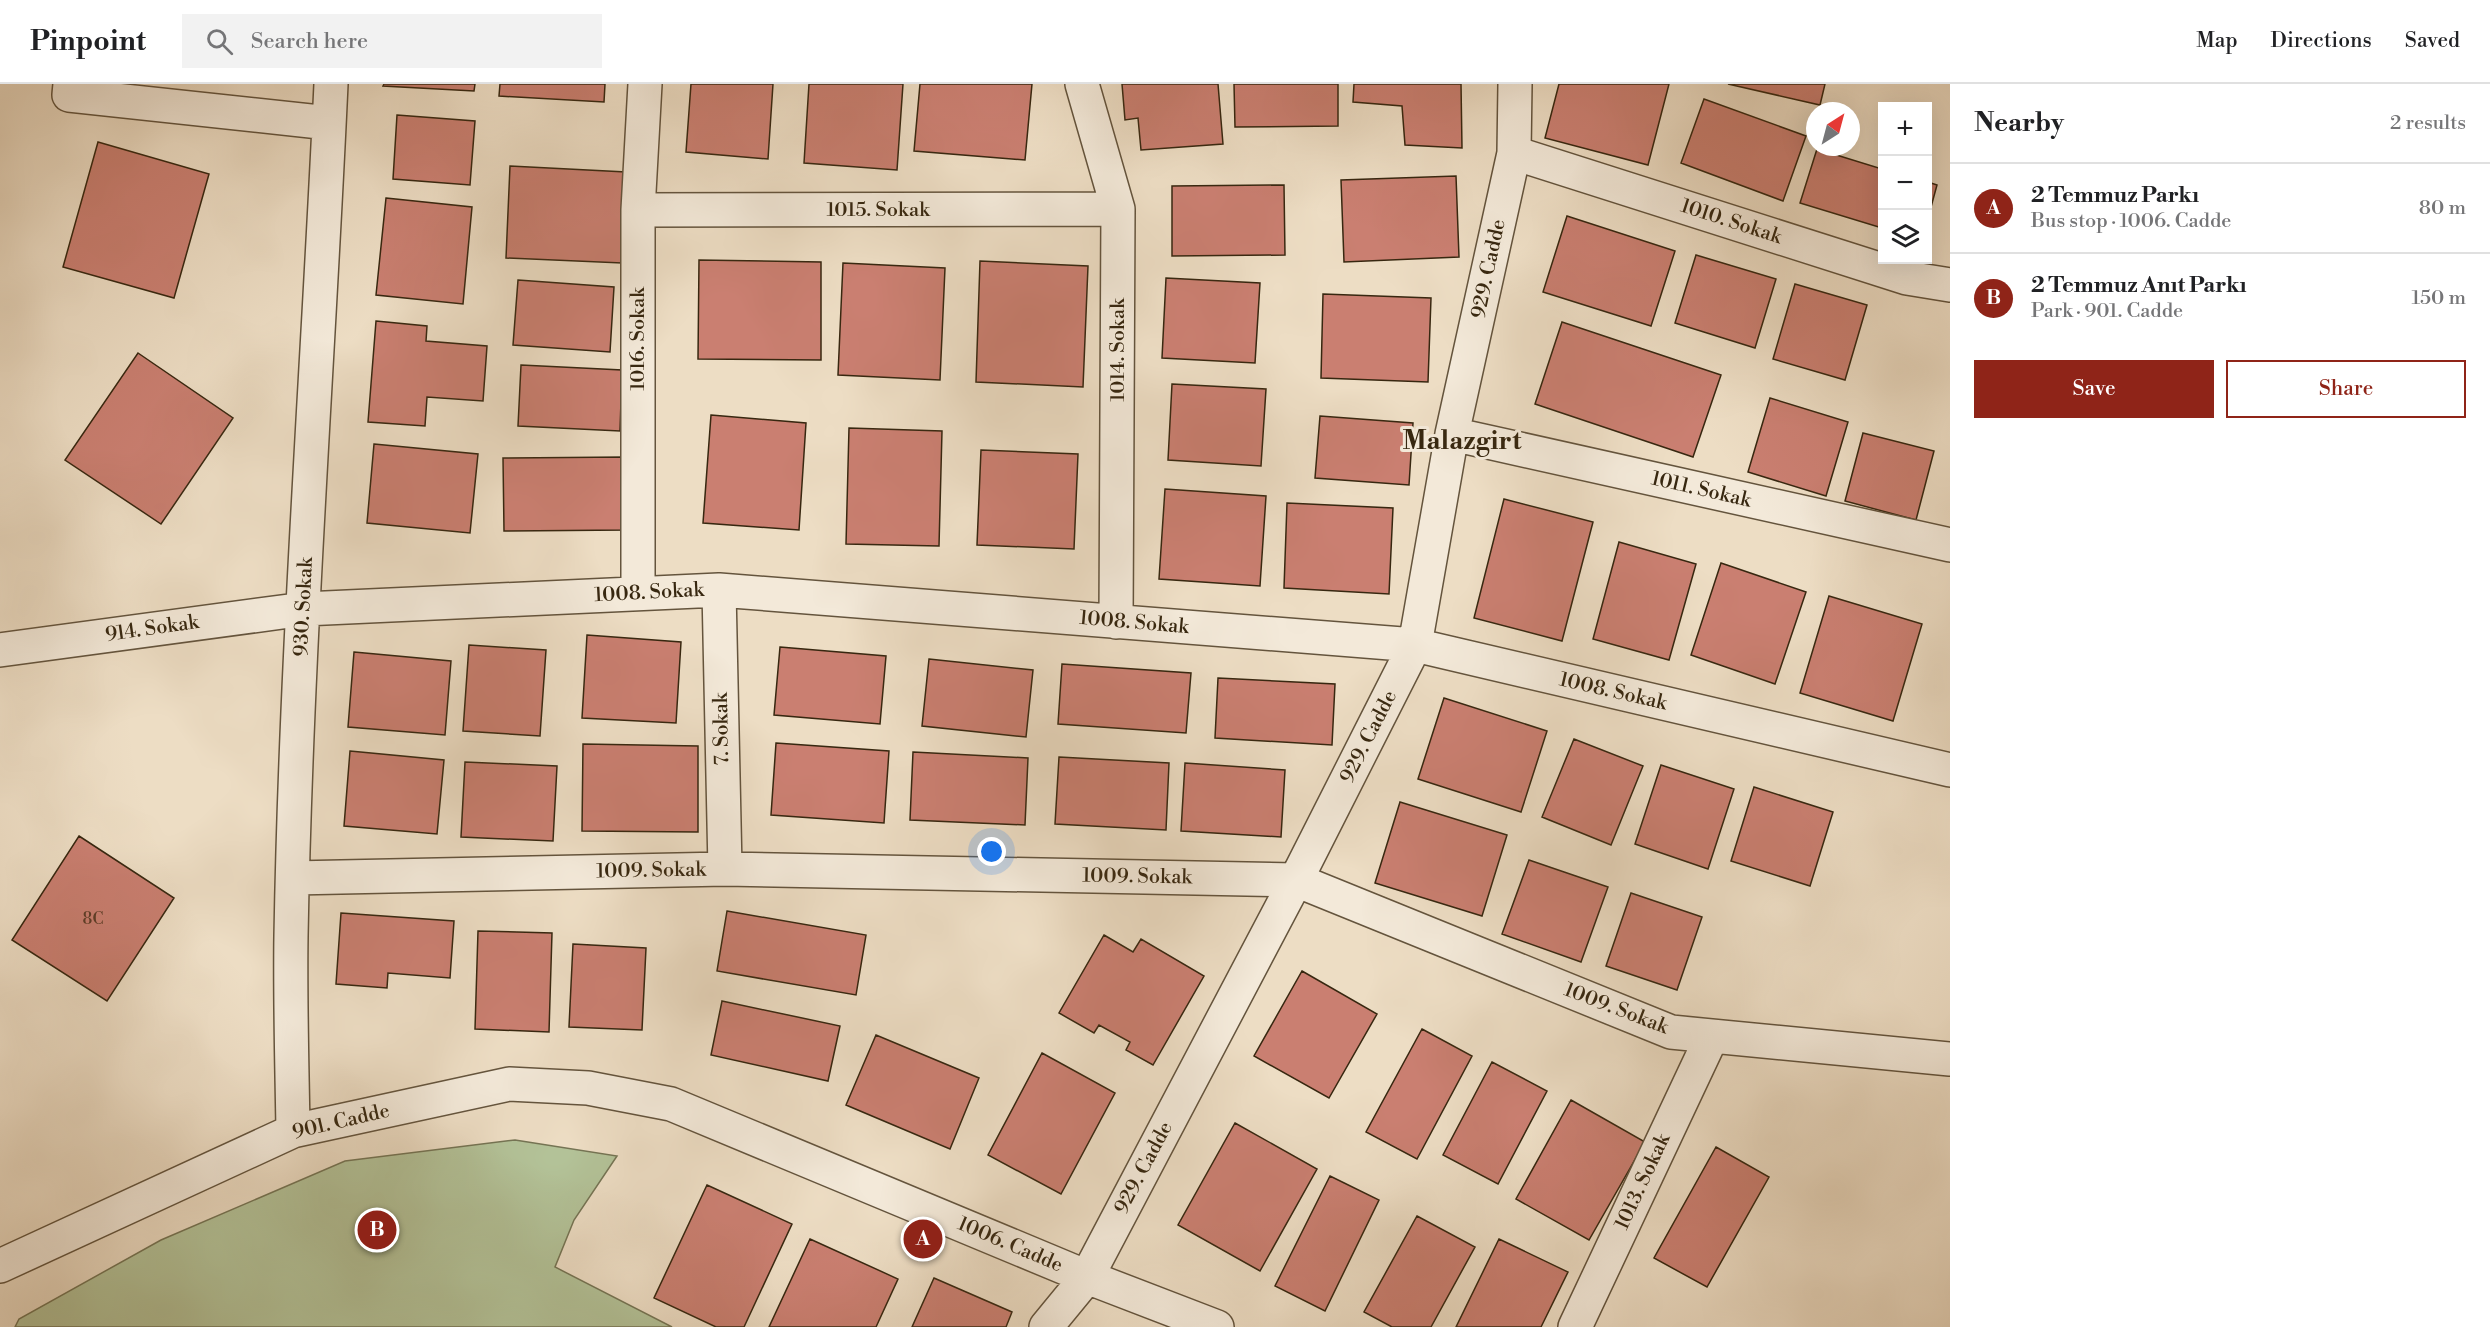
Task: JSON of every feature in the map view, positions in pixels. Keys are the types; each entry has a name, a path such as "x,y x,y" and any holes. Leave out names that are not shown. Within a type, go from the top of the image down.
{"street":[{"path":"70,84 69,95 330,123"},
{"name":"930. Sokak","path":"293,1131 291,937 293,879 304,609 331,84"},
{"name":"1016. Sokak","path":"639,593 638,210 645,84"},
{"name":"1014. Sokak","path":"1082,84 1118,209 1116,622"},
{"name":"929. Cadde","path":"1046,1327 1087,1277 1296,880 1415,645 1452,434 1514,153 1515,84"},
{"name":"1010. Sokak","path":"1514,153 1907,278 1950,285"},
{"name":"1015. Sokak","path":"638,210 1118,209"},
{"name":"1011. Sokak","path":"1452,434 1950,545"},
{"name":"1008. Sokak","path":"304,609 719,590 1415,645 1950,771"},
{"name":"7. Sokak","path":"719,590 725,869"},
{"name":"914. Sokak","path":"0,650 304,609"},
{"name":"1009. Sokak","path":"293,879 725,869 1296,880 1671,1032 1950,1059"},
{"name":"1013. Sokak","path":"1575,1327 1712,1036"},
{"name":"901. Cadde","path":"0,1266 293,1131 509,1084 588,1088 671,1104"},
{"name":"1006. Cadde","path":"671,1104 1087,1277 1217,1327"}],"green space":[{"path":"515,1140 617,1156 574,1220 555,1267 672,1327 15,1327 19,1319 161,1240 345,1161"}],"building":[{"path":"384,84 475,84 474,91 383,86"},
{"path":"500,84 605,84 604,102 499,96"},
{"path":"691,84 773,84 768,159 686,152"},
{"path":"809,84 903,84 897,170 804,163"},
{"path":"920,84 1032,84 1025,160 914,151"},
{"path":"1122,84 1218,84 1223,144 1141,150 1138,118 1125,120"},
{"path":"1234,84 1338,84 1338,126 1235,127"},
{"path":"1354,84 1461,84 1462,148 1405,145 1402,106 1353,102"},
{"path":"1559,84 1669,84 1648,165 1545,138"},
{"path":"1728,84 1825,84 1821,102 1807,102"},
{"path":"1704,99 1806,136 1783,201 1681,163"},
{"path":"397,115 475,121 470,185 393,179"},
{"path":"98,142 209,174 174,298 63,267"},
{"path":"1815,156 1840,156 1878,168 1878,227 1800,203"},
{"path":"510,166 626,172 622,263 506,258"},
{"path":"1456,176 1459,257 1344,262 1341,180"},
{"path":"1932,183 1937,185 1932,203"},
{"path":"1284,185 1285,255 1172,256 1172,186"},
{"path":"386,198 472,207 463,304 376,295"},
{"path":"1567,216 1675,251 1651,326 1543,292"},
{"path":"1696,255 1776,279 1755,348 1675,323"},
{"path":"699,260 821,262 821,360 698,359"},
{"path":"980,261 1088,266 1083,387 976,382"},
{"path":"843,263 945,268 940,380 838,375"},
{"path":"1166,278 1260,283 1255,363 1162,358"},
{"path":"518,280 614,287 610,352 513,345"},
{"path":"1795,284 1867,305 1845,380 1773,359"},
{"path":"1323,294 1431,298 1428,382 1321,378"},
{"path":"376,321 427,326 426,341 487,346 483,401 427,397 425,426 368,422"},
{"path":"1562,322 1721,375 1693,457 1535,404"},
{"path":"138,353 233,418 161,524 65,460"},
{"path":"521,365 622,370 620,431 518,426"},
{"path":"1172,384 1266,389 1261,466 1168,460"},
{"path":"1770,398 1848,422 1826,496 1748,472"},
{"path":"711,415 806,423 799,530 703,523"},
{"path":"1320,416 1413,423 1409,485 1315,478"},
{"path":"849,428 942,431 939,546 846,544"},
{"path":"1863,433 1934,451 1916,520 1845,501"},
{"path":"374,444 478,454 470,533 367,523"},
{"path":"981,450 1078,454 1074,549 977,545"},
{"path":"625,457 626,530 504,531 503,458"},
{"path":"1165,489 1266,496 1260,586 1159,579"},
{"path":"1504,499 1593,522 1562,641 1474,618"},
{"path":"1287,503 1393,508 1389,594 1284,588"},
{"path":"1619,542 1696,564 1669,660 1593,639"},
{"path":"1721,563 1806,592 1775,684 1691,655"},
{"path":"1829,596 1922,624 1893,721 1800,693"},
{"path":"587,635 681,642 676,723 582,718"},
{"path":"469,645 546,650 540,736 463,731"},
{"path":"780,647 886,656 880,724 774,715"},
{"path":"354,652 451,661 445,735 348,727"},
{"path":"929,659 1033,670 1026,737 922,726"},
{"path":"1062,664 1191,673 1186,733 1058,724"},
{"path":"1218,678 1335,684 1332,745 1215,738"},
{"path":"1444,698 1547,731 1521,812 1418,779"},
{"path":"1574,739 1643,766 1611,845 1542,817"},
{"path":"776,743 889,751 884,823 771,815"},
{"path":"583,744 698,746 698,832 582,831"},
{"path":"350,751 444,760 437,834 344,826"},
{"path":"913,752 1028,758 1025,825 910,820"},
{"path":"1059,757 1169,763 1166,830 1055,824"},
{"path":"465,762 557,766 553,841 461,837"},
{"path":"1185,763 1285,770 1281,837 1181,831"},
{"path":"1661,765 1734,789 1708,869 1635,844"},
{"path":"1754,787 1833,812 1810,886 1731,861"},
{"path":"1400,802 1507,835 1482,916 1375,883"},
{"path":"79,836 174,898 107,1001 12,940"},
{"path":"1529,860 1608,887 1581,962 1502,934"},
{"path":"1631,893 1702,917 1677,990 1606,966"},
{"path":"727,911 866,935 856,995 717,971"},
{"path":"341,913 454,921 450,978 388,973 387,988 336,984"},
{"path":"478,931 552,933 549,1032 475,1029"},
{"path":"1104,935 1133,952 1141,939 1204,976 1153,1065 1126,1050 1130,1042 1099,1025 1094,1033 1059,1013"},
{"path":"573,944 646,948 642,1030 569,1027"},
{"path":"1302,971 1377,1014 1329,1098 1254,1056"},
{"path":"722,1001 840,1026 828,1081 711,1055"},
{"path":"1422,1029 1472,1056 1417,1159 1366,1132"},
{"path":"876,1035 979,1078 950,1149 846,1105"},
{"path":"1042,1053 1115,1093 1061,1194 988,1155"},
{"path":"1492,1062 1547,1091 1498,1184 1443,1155"},
{"path":"1571,1100 1645,1142 1589,1240 1516,1199"},
{"path":"1235,1123 1317,1169 1260,1271 1178,1225"},
{"path":"1716,1147 1769,1177 1707,1287 1654,1258"},
{"path":"1330,1176 1379,1200 1325,1311 1275,1286"},
{"path":"707,1185 792,1224 744,1327 716,1327 654,1298"},
{"path":"1417,1216 1475,1247 1431,1327 1392,1327 1364,1312"},
{"path":"810,1239 898,1279 876,1327 769,1327"},
{"path":"1499,1239 1568,1272 1541,1327 1456,1327"},
{"path":"934,1278 1012,1312 1006,1327 912,1327"}],"place":[{"name":"2 Temmuz Anıt Parkı","path":"377,1230"},
{"name":"2 Temmuz Parkı","path":"923,1239"}],"district":[{"name":"Malazgirt","path":"1462,441"}]}
